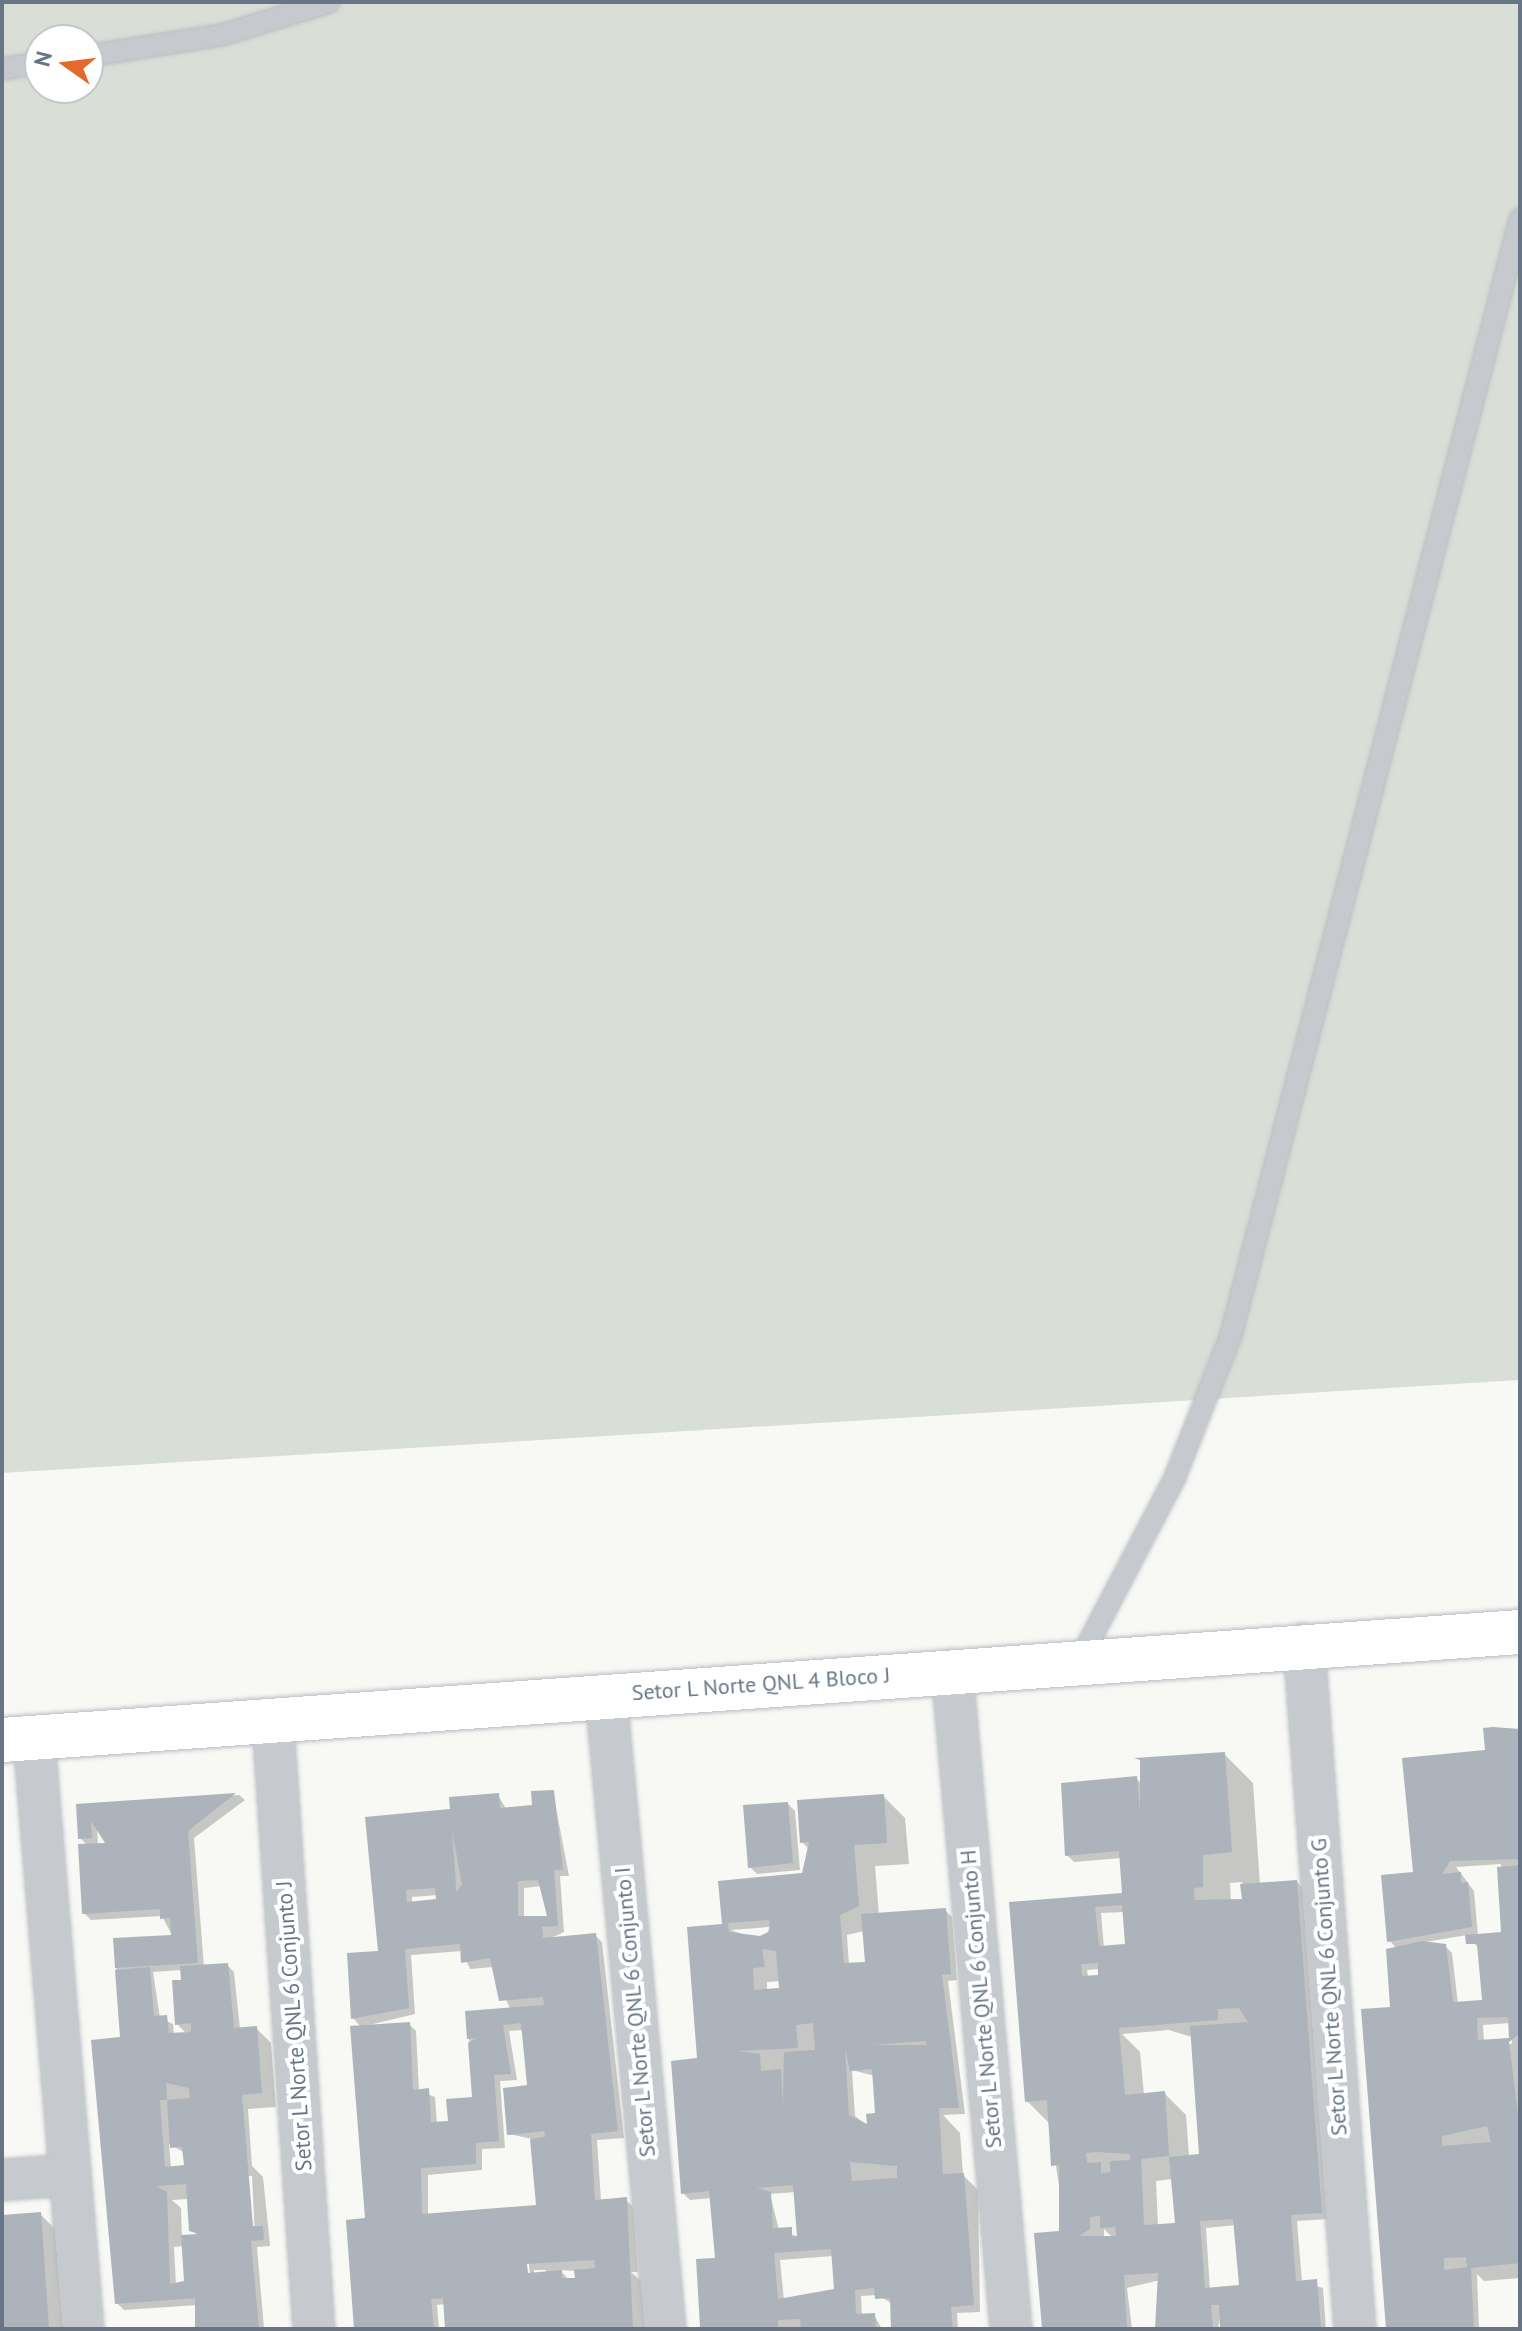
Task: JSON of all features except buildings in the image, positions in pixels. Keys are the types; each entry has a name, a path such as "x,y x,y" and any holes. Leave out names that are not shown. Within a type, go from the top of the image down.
{"street":[{"name":"Setor L Norte QNL 4 Bloco J","path":"18,1740 1304,1644 1520,1632"},
{"name":"Setor L Norte QNL 6 Conjunto G","path":"1304,1644 1355,2329"},
{"name":"Setor L Norte QNL 6 Conjunto H","path":"952,1670 1011,2329"},
{"name":"Setor L Norte QNL 6 Conjunto I","path":"606,1695 665,2329"},
{"name":"Setor L Norte QNL 6 Conjunto J","path":"273,1723 314,2329"},
{"path":"18,1740 70,2175 83,2329"},
{"path":"2,2180 70,2175"}],"lane":[{"path":"104,53 222,35 329,2"},
{"path":"2,69 24,66"},
{"path":"1079,1661 1175,1477 1231,1335 1520,219"}],"shaded area":[{"path":"2,2 1520,2 1520,1380 2,1473"}]}
